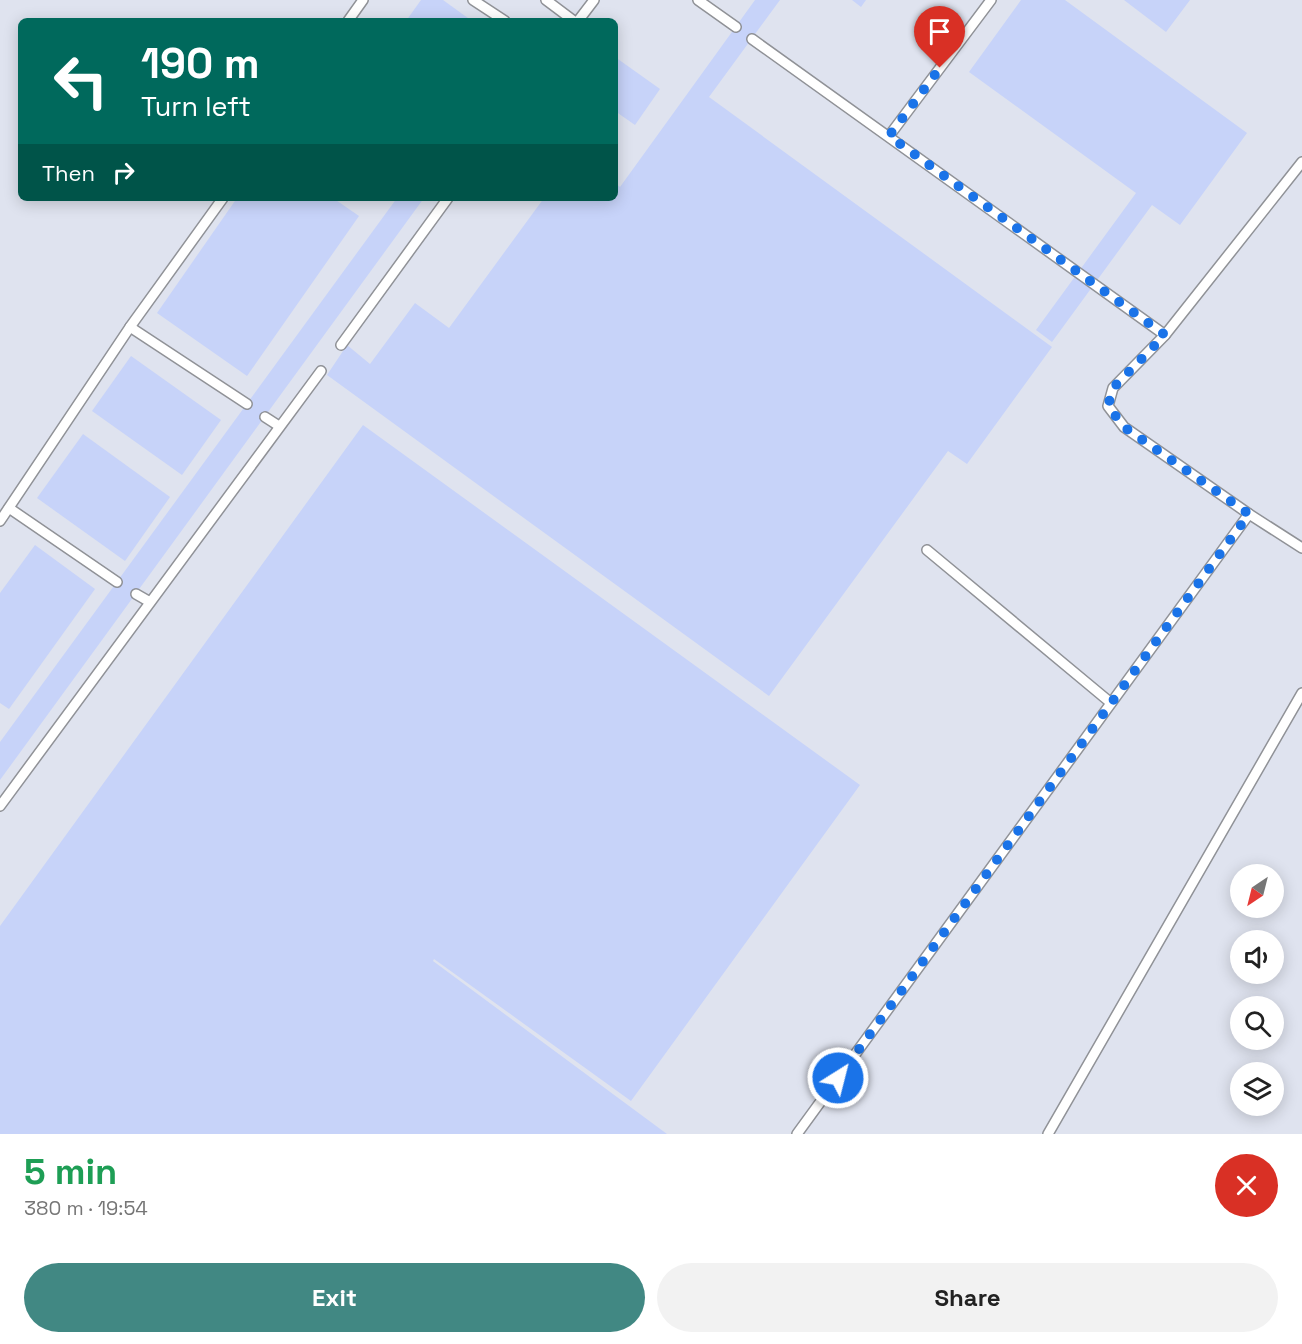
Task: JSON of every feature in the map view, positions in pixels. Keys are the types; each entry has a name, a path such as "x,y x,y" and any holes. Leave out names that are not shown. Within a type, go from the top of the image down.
{"lane":[{"path":"350,18 363,0"},
{"path":"473,0 500,18"},
{"path":"546,0 572,18"},
{"path":"579,18 594,0"},
{"path":"698,0 736,27"},
{"path":"889,136 991,0"},
{"path":"752,39 1165,335"},
{"path":"1302,162 1165,335 1113,388 1108,406 1124,427 1302,548"},
{"path":"0,521 130,327 221,201"},
{"path":"340,345 446,201"},
{"path":"130,327 247,404"},
{"path":"0,806 321,371"},
{"path":"265,417 279,426"},
{"path":"9,508 117,582"},
{"path":"797,1134 1249,514"},
{"path":"927,550 1111,703"},
{"path":"136,594 150,602"},
{"path":"1048,1134 1302,693"}],"shaded area":[{"path":"0,0 1302,0 1302,1134 0,1134"}],"building":[{"path":"421,0 443,0 468,18 408,18"},
{"path":"755,0 780,0 709,97 1052,347 967,464 948,451 769,696 327,375 347,345 370,364 415,303 449,328 542,201 618,201 618,185 620,187"},
{"path":"852,0 866,0 861,7"},
{"path":"1021,0 1065,0 1247,133 1180,225 1152,205 1052,342 1036,330 1136,193 969,72"},
{"path":"1124,0 1190,0 1166,32"},
{"path":"618,59 660,89 635,125 618,113"},
{"path":"235,201 337,201 359,216 247,376 157,313"},
{"path":"395,201 422,201 0,780 0,742"},
{"path":"131,356 221,420 182,475 92,411"},
{"path":"363,425 860,785 631,1101 434,959 433,961 667,1134 0,1134 0,926"},
{"path":"83,434 170,497 125,561 37,498"},
{"path":"35,545 95,589 9,709 0,703 0,593"}],"route":[{"path":"838,1078 1249,514 1124,427 1108,406 1113,388 1165,335 889,136 940,68"}]}
